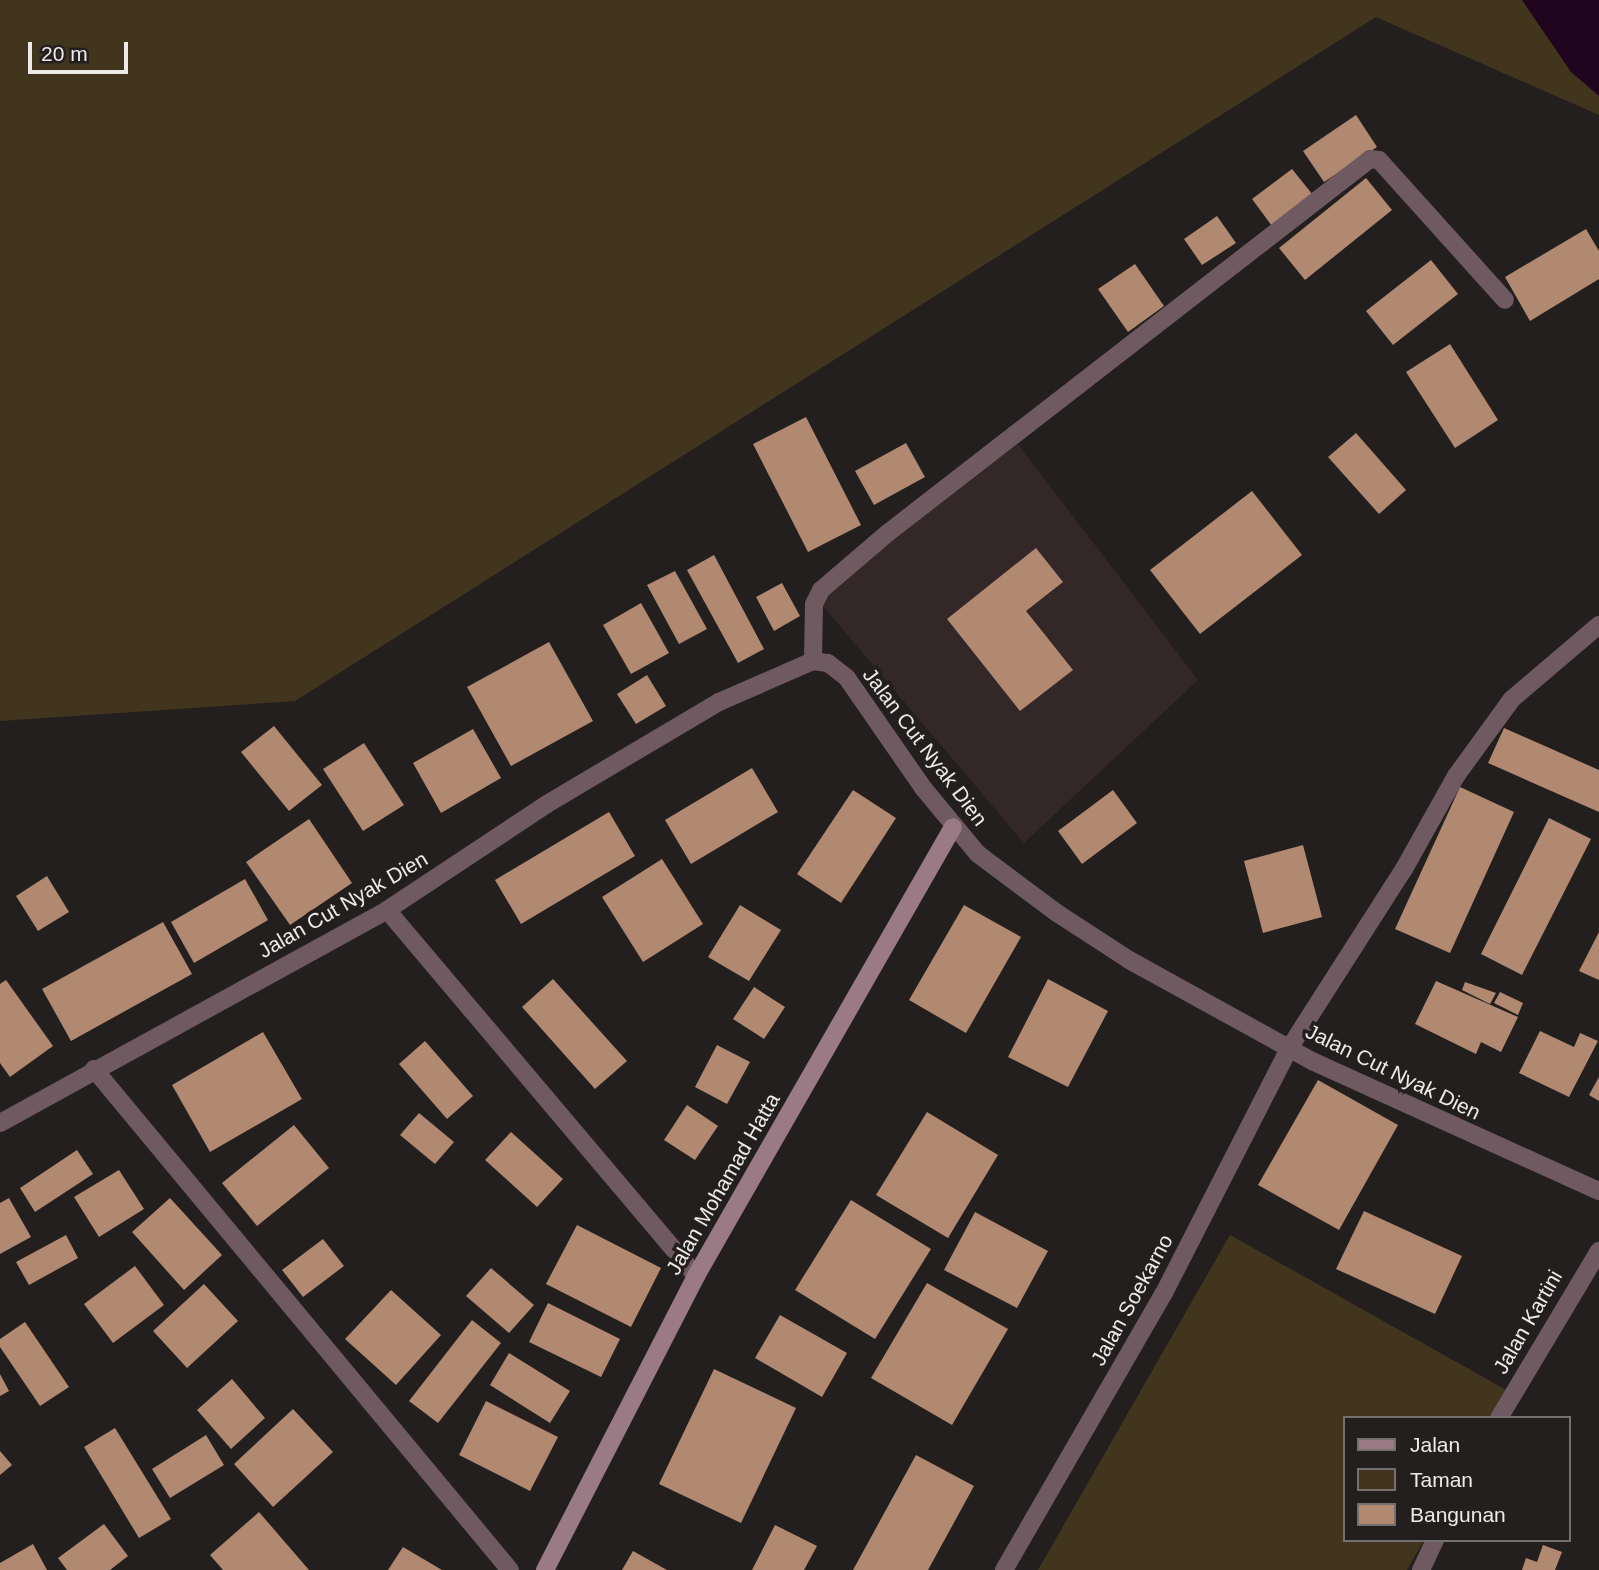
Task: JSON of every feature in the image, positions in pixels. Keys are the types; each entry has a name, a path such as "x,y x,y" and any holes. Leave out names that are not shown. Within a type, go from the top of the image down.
{"street":[{"path":"813,661 814,604 821,590 889,532 1370,159 1379,160 1505,300"},
{"name":"Jalan Soekarno","path":"1004,1570 1164,1293 1290,1047 1404,870 1486,729 1540,672 1599,625"},
{"name":"Jalan Cut Nyak Dien","path":"0,1123 387,910 547,804 719,702 813,661 828,663 847,678 953,827 999,870 1131,961 1290,1047 1450,1127 1599,1191"},
{"name":"Jalan Mohamad Hatta","path":"545,1570 696,1276 953,827"},
{"path":"387,910 696,1276"},
{"path":"94,1069 510,1570"},
{"name":"Jalan Kartini","path":"1500,1416 1599,1251"},
{"path":"1421,1570 1434,1542"}],"shaded area":[{"path":"1522,0 1599,0 1599,96 1571,72"},
{"path":"1017,443 1198,680 1024,843 822,605 839,578"}],"green space":[{"path":"0,0 1599,0 1599,115 1376,17 295,701 0,721"},
{"path":"1230,1235 1508,1391 1494,1416 1344,1416 1344,1542 1423,1542 1407,1570 1038,1570"}],"building":[{"path":"1356,115 1377,147 1324,182 1303,151"},
{"path":"1292,169 1313,195 1272,226 1252,199"},
{"path":"1366,178 1392,210 1305,280 1279,248"},
{"path":"1217,216 1236,243 1202,265 1184,239"},
{"path":"1586,229 1599,251 1599,279 1530,321 1505,277"},
{"path":"1431,260 1458,294 1393,345 1366,311"},
{"path":"1135,264 1164,306 1128,332 1098,289"},
{"path":"1450,344 1498,420 1455,448 1406,372"},
{"path":"806,417 861,525 808,552 753,444"},
{"path":"1356,433 1406,490 1379,514 1328,457"},
{"path":"906,443 925,477 874,505 855,471"},
{"path":"1252,491 1302,555 1200,634 1150,570"},
{"path":"1036,548 1063,582 1026,611 1073,670 1020,711 947,619"},
{"path":"714,555 764,649 738,663 687,570"},
{"path":"675,571 707,629 679,644 647,585"},
{"path":"782,583 800,616 774,631 756,597"},
{"path":"641,603 669,653 631,674 603,625"},
{"path":"549,642 593,721 511,766 467,687"},
{"path":"647,675 666,706 636,724 617,694"},
{"path":"274,726 322,785 289,811 241,752"},
{"path":"1504,728 1599,770 1599,812 1488,763"},
{"path":"473,729 501,778 441,813 413,763"},
{"path":"364,743 404,805 363,831 323,769"},
{"path":"752,768 778,812 691,864 665,820"},
{"path":"1460,787 1514,812 1450,953 1395,929"},
{"path":"853,790 896,818 841,903 797,874"},
{"path":"1113,790 1137,823 1082,864 1058,831"},
{"path":"609,812 635,856 521,924 495,880"},
{"path":"1549,818 1591,839 1522,975 1481,954"},
{"path":"309,819 352,883 290,925 246,862"},
{"path":"1303,845 1322,917 1263,933 1244,861"},
{"path":"662,859 703,924 643,962 602,897"},
{"path":"47,876 69,912 38,931 16,896"},
{"path":"245,879 268,920 194,963 171,922"},
{"path":"740,905 781,930 749,981 708,957"},
{"path":"964,905 1021,937 966,1033 909,1000"},
{"path":"163,922 192,974 71,1041 42,989"},
{"path":"1599,932 1599,980 1579,971"},
{"path":"553,979 627,1061 595,1089 522,1007"},
{"path":"1048,979 1108,1011 1068,1087 1008,1057"},
{"path":"6,980 53,1046 10,1077 0,1063 0,984"},
{"path":"1436,981 1518,1017 1501,1052 1481,1042 1476,1054 1415,1024"},
{"path":"1465,982 1496,993 1490,1004 1462,990"},
{"path":"754,987 785,1007 764,1039 733,1019"},
{"path":"1500,992 1523,1003 1518,1015 1494,1003"},
{"path":"1540,1031 1574,1047 1580,1033 1598,1041 1569,1097 1519,1073"},
{"path":"263,1032 302,1099 210,1152 172,1085"},
{"path":"425,1041 473,1096 447,1119 399,1064"},
{"path":"717,1045 750,1062 727,1104 695,1087"},
{"path":"1599,1077 1599,1101 1589,1095"},
{"path":"1318,1080 1398,1125 1339,1230 1258,1185"},
{"path":"687,1105 718,1126 695,1160 664,1140"},
{"path":"927,1112 998,1155 948,1238 876,1195"},
{"path":"419,1113 454,1142 435,1164 400,1135"},
{"path":"294,1125 329,1168 257,1226 222,1183"},
{"path":"511,1132 563,1179 537,1207 485,1160"},
{"path":"77,1150 93,1174 35,1212 20,1188"},
{"path":"119,1170 144,1209 99,1237 74,1197"},
{"path":"9,1198 31,1237 0,1254 0,1203"},
{"path":"170,1198 222,1255 184,1290 132,1232"},
{"path":"851,1200 931,1249 875,1339 795,1290"},
{"path":"1364,1211 1462,1256 1435,1314 1336,1269"},
{"path":"975,1212 1048,1251 1017,1308 944,1270"},
{"path":"577,1225 661,1268 631,1327 546,1284"},
{"path":"66,1235 78,1258 29,1285 16,1262"},
{"path":"323,1239 344,1266 303,1297 282,1270"},
{"path":"135,1266 164,1305 113,1343 84,1304"},
{"path":"491,1268 534,1305 509,1333 466,1296"},
{"path":"927,1283 1008,1329 952,1425 871,1378"},
{"path":"204,1284 238,1321 187,1368 153,1331"},
{"path":"391,1290 441,1335 396,1385 345,1339"},
{"path":"548,1303 620,1339 601,1377 529,1342"},
{"path":"780,1315 847,1353 822,1397 755,1358"},
{"path":"472,1320 501,1343 438,1423 409,1401"},
{"path":"25,1322 69,1387 40,1406 0,1347 0,1339"},
{"path":"509,1353 570,1391 550,1423 490,1385"},
{"path":"714,1369 796,1408 741,1523 659,1484"},
{"path":"0,1374 9,1391 0,1396"},
{"path":"232,1379 265,1418 231,1449 197,1410"},
{"path":"486,1401 558,1437 530,1491 459,1455"},
{"path":"293,1409 333,1452 273,1507 234,1464"},
{"path":"115,1428 171,1519 139,1538 84,1447"},
{"path":"206,1435 224,1465 170,1498 152,1469"},
{"path":"0,1451 12,1465 0,1475"},
{"path":"916,1455 974,1486 928,1570 853,1570"},
{"path":"259,1512 309,1570 223,1570 210,1555"},
{"path":"104,1524 128,1556 110,1570 67,1570 58,1558"},
{"path":"775,1525 817,1546 804,1570 752,1570"},
{"path":"33,1544 47,1570 0,1570 0,1563"},
{"path":"1543,1545 1562,1552 1555,1570 1522,1570 1526,1558 1537,1562"},
{"path":"403,1547 442,1570 388,1570"},
{"path":"633,1551 667,1570 622,1570"}]}
